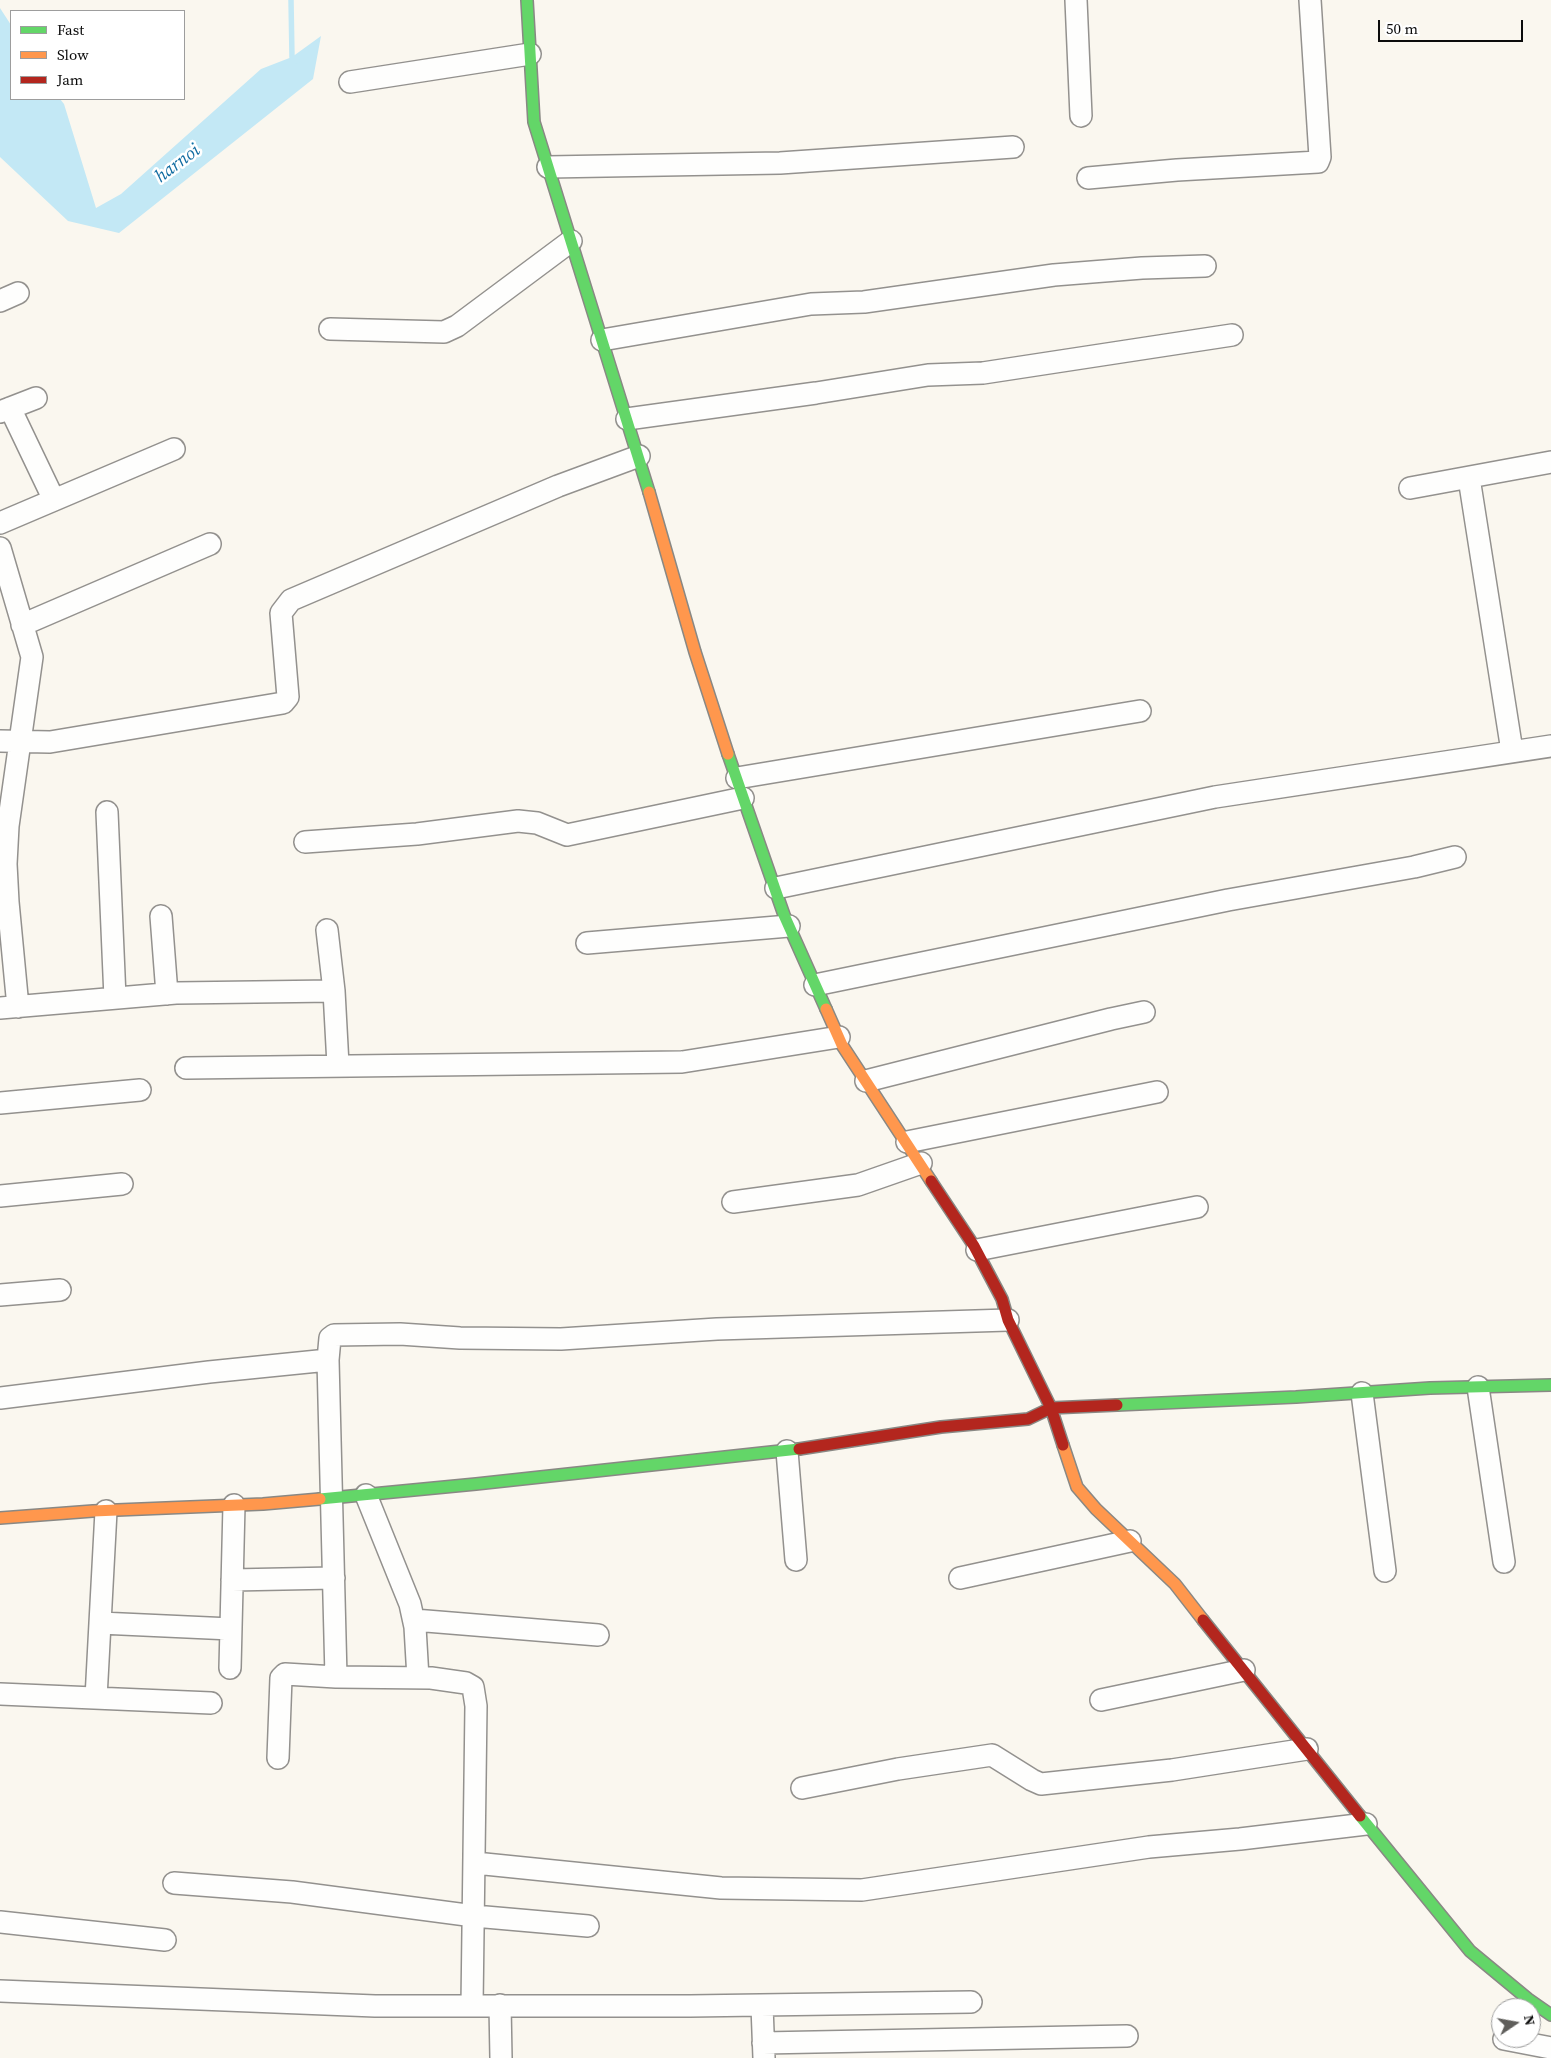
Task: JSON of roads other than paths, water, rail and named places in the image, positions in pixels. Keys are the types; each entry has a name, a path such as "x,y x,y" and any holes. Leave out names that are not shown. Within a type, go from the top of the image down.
{"street":[{"path":"527,0 534,122 639,456 695,652 743,798 789,926 839,1037 976,1250 1002,1299 1008,1320 1051,1408 1077,1487 1175,1584 1470,1951 1528,2000 1551,2014"},
{"path":"1076,0 1081,116"},
{"path":"1088,178 1178,170 1318,162 1320,157 1310,0"},
{"path":"350,82 530,54"},
{"path":"548,167 780,164 1013,147"},
{"path":"330,329 444,332 457,326 571,241"},
{"path":"602,340 811,304 864,302 1054,275 1142,268 1205,266"},
{"path":"627,420 928,375 983,373 1232,335"},
{"path":"36,398 5,410 54,500"},
{"path":"0,523 174,448"},
{"path":"10,741 50,742 283,703 288,697 282,612 291,600 558,486 639,456"},
{"path":"1410,488 1551,462"},
{"path":"1468,478 1512,751"},
{"path":"22,625 210,544"},
{"path":"0,548 32,657 10,741 6,864 9,1008 167,994 334,990"},
{"path":"737,778 1140,711"},
{"path":"776,888 1215,797 1551,746"},
{"path":"306,842 417,834 518,821 537,823 567,835 743,798"},
{"path":"107,812 115,998"},
{"path":"816,985 1218,902 1455,857"},
{"path":"161,916 167,994"},
{"path":"587,943 789,926"},
{"path":"327,930 334,990 338,1065"},
{"path":"866,1081 1144,1012"},
{"path":"186,1068 682,1062 839,1037"},
{"path":"0,1103 140,1090"},
{"path":"907,1142 1157,1092"},
{"path":"733,1202 858,1185 921,1163"},
{"path":"0,1196 122,1184"},
{"path":"976,1250 1197,1207"},
{"path":"0,1296 60,1290"},
{"path":"336,1677 328,1360 330,1338 334,1335 400,1334 460,1338 562,1340 717,1329 1008,1320"},
{"path":"0,1398 328,1360"},
{"path":"0,1518 332,1498 787,1451 941,1427 1028,1419 1051,1408 1296,1397 1430,1388 1551,1385"},
{"path":"1478,1387 1504,1562"},
{"path":"1362,1393 1385,1571"},
{"path":"787,1451 796,1560"},
{"path":"366,1495 410,1604 414,1620 418,1678"},
{"path":"230,1668 234,1505"},
{"path":"96,1698 106,1511"},
{"path":"960,1578 1130,1541"},
{"path":"232,1580 334,1578"},
{"path":"414,1620 598,1635"},
{"path":"100,1623 231,1629"},
{"path":"1101,1700 1244,1670"},
{"path":"278,1758 281,1678 285,1674 336,1677 431,1678 466,1683 473,1687 476,1706 472,2005"},
{"path":"0,1694 211,1703"},
{"path":"802,1788 898,1769 992,1755 1041,1784 1172,1770 1307,1750"},
{"path":"475,1863 720,1888 862,1890 1148,1847 1240,1839 1366,1824"},
{"path":"174,1884 292,1892 474,1916 588,1926"},
{"path":"0,1922 166,1940"},
{"path":"0,1991 375,2006 762,2006 972,2002"},
{"path":"500,2005 501,2058"},
{"path":"762,2006 763,2051 1127,2036"}],"water":[{"path":"0,8 10,23 10,100 61,100 64,104 96,208 121,194 261,69 292,57 321,36 313,79 119,233 68,221 0,157"}],"waterway":[{"name":"harnoi","path":"291,0 292,57 297,61"}]}
